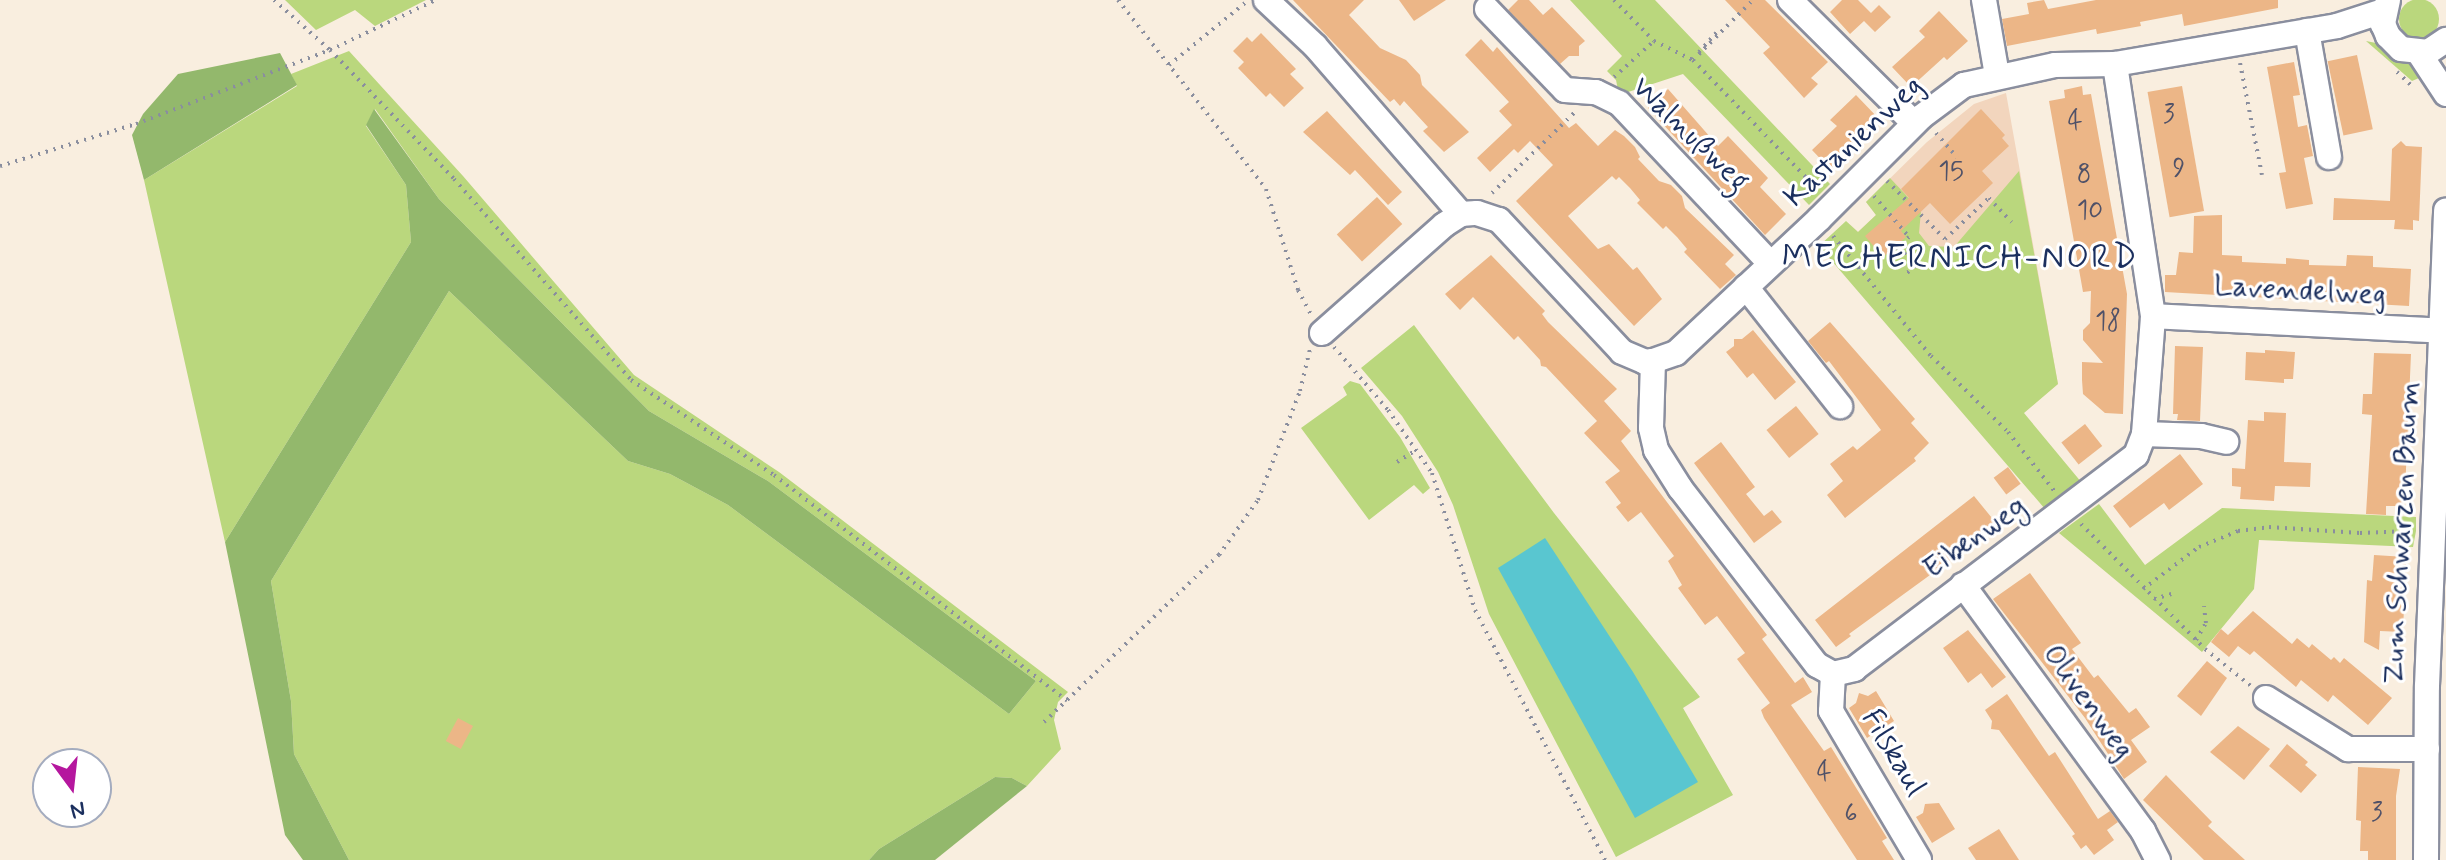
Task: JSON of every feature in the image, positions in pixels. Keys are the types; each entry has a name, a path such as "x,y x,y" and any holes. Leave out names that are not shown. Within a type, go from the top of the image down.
{"street":[{"path":"1266,0 1315,46 1461,214"},
{"path":"1790,0 1917,120"},
{"path":"1984,0 1997,75"},
{"name":"Kastanienweg","path":"1653,361 1676,353 1825,213 1917,120 1964,85 1997,75 2055,65 2115,64 2337,26 2385,6 2388,36"},
{"name":"Walnußweg","path":"1487,9 1565,90 1596,92 1619,103 1770,263"},
{"name":"Kastanienweg","path":"2337,26 2388,36 2401,49 2419,53"},
{"path":"2307,31 2329,157"},
{"path":"2434,95 2419,53 2445,44"},
{"name":"Eibenweg","path":"1833,674 1854,669 1963,585 2068,510 2136,455 2144,434 2153,316 2115,64"},
{"name":"Zum Schwarzen Baum","path":"2426,860 2427,749 2436,713 2435,532 2445,330 2446,210"},
{"path":"1319,329 1461,214 1477,213 1499,220 1622,352 1645,362 1653,361 1651,428 1656,450 1680,488 1817,665 1833,674"},
{"path":"1746,287 1840,406"},
{"name":"Lavendelweg","path":"2153,316 2445,330"},
{"path":"2144,434 2201,436 2226,442"},
{"name":"Olivenweg","path":"1963,585 2143,831 2158,860"},
{"name":"Filskaul","path":"1833,674 1831,711 1919,860"},
{"path":"2266,698 2348,749 2427,749"}],"path":[{"path":"274,0 330,50 454,179 631,380 774,475 1067,701"},
{"path":"0,166 136,124 330,50 436,0"},
{"path":"1118,0 1266,189 1298,290 1319,329 1388,410 1432,473 1475,610 1495,654 1605,860"},
{"path":"1169,65 1249,0"},
{"path":"1614,0 1654,41 1693,60 1825,213 1931,356 2008,432 2068,510 2196,640 2266,698"},
{"path":"1693,60 1753,0"},
{"path":"1613,78 1654,41"},
{"path":"2240,60 2262,175"},
{"path":"2394,69 2434,95"},
{"path":"1492,193 1572,116"},
{"path":"1917,120 1957,157"},
{"path":"1872,165 1945,239 1989,198 2011,222"},
{"path":"1854,184 1868,197 1873,195 1909,237 1885,258"},
{"path":"1899,247 1915,266 1907,273"},
{"path":"1044,722 1219,555 1258,500 1300,391 1319,329"},
{"path":"1397,462 1416,450"},
{"path":"2143,589 2199,547 2238,531 2269,527 2435,532"},
{"path":"2153,599 2171,594"},
{"path":"2196,640 2206,623 2204,606"}],"shaded area":[{"path":"2006,93 2058,384 2023,413 1846,221 1858,232 1876,215 1866,202 1927,142 1974,104"}],"green space":[{"path":"2419,-1 2433,5 2439,19 2433,33 2419,39 2405,33 2399,19 2405,5"},
{"path":"285,0 426,0 375,26 355,10 316,30"},
{"path":"1570,0 1655,0 1830,184 1809,205 1683,74 1619,95 1616,80 1607,71 1622,56"},
{"path":"2366,41 2381,44 2414,63 2426,75 2412,81"},
{"path":"349,51 463,176 634,375 779,472 1068,692 1058,702 1054,720 1061,749 1027,786 1012,778 995,777 879,849 869,860 349,860 294,754 291,701 271,581 449,291 628,461 670,474 728,505 1009,714 1036,681 768,481 649,411 439,199 375,109 366,126 406,185 411,242 225,542 144,180 297,86 291,74"},
{"path":"280,53 297,85 144,180 132,135 143,114 178,74"},
{"path":"374,109 439,199 649,411 768,481 1036,681 1009,714 728,505 670,474 628,461 449,291 271,581 291,701 294,754 349,860 303,860 285,835 225,542 411,242 406,185 366,125"},
{"path":"2019,171 2058,384 2024,413 2082,483 2045,509 1819,246 1846,221 1858,232 1876,215 1866,202 1890,178 1921,211 1919,233 1929,246 1954,247"},
{"path":"1414,325 1554,513 1700,697 1683,708 1733,795 1616,857 1489,614 1453,505 1438,472 1402,416 1361,368"},
{"path":"1350,381 1360,384 1400,437 1430,488 1423,494 1414,485 1369,520 1301,428 1347,395 1343,387"},
{"path":"2099,504 2145,565 2222,508 2416,517 2416,531 2413,547 2259,540 2254,589 2202,652 2059,533"},
{"path":"995,777 1012,778 1027,786 935,860 869,860 879,849"}],"water":[{"path":"1545,538 1633,672 1698,782 1635,818 1498,568"}],"building":[{"path":"1293,0 1364,0 1349,15 1380,48 1406,60 1420,75 1422,85 1469,132 1444,152 1423,131 1428,127 1404,101 1400,106 1394,99 1390,102"},
{"path":"1399,0 1446,0 1414,21"},
{"path":"1518,0 1529,0 1543,15 1552,7 1585,41 1579,46 1579,56 1569,56 1560,64 1508,10"},
{"path":"1725,0 1765,0 1828,62 1811,78 1818,84 1804,98 1763,53 1770,47"},
{"path":"1842,0 1858,0 1871,13 1879,5 1891,17 1875,32 1864,21 1850,34 1830,12"},
{"path":"2044,0 2048,9 2096,0 2278,0 2278,8 2184,26 2182,14 2140,22 2141,26 2097,34 2096,29 2007,46 2002,19 2029,14 2027,3"},
{"path":"1939,11 1968,41 1947,60 1944,57 1911,87 1892,67 1925,37 1919,31"},
{"path":"1261,33 1296,69 1290,74 1304,88 1284,107 1270,93 1266,97 1238,68 1244,62 1233,51 1247,37 1252,42"},
{"path":"1481,39 1493,52 1497,47 1569,128 1576,123 1598,146 1615,130 1624,136 1635,147 1640,157 1638,159 1659,181 1671,185 1682,196 1685,208 1734,255 1725,264 1736,275 1720,289 1684,252 1687,249 1677,237 1666,226 1663,229 1637,203 1640,200 1619,177 1616,180 1612,176 1568,216 1598,249 1609,244 1633,270 1637,267 1662,299 1634,326 1516,201 1553,165 1530,141 1518,153 1514,149 1490,172 1477,158 1512,125 1499,111 1509,102 1465,55"},
{"path":"2357,55 2373,129 2343,136 2328,61"},
{"path":"2294,62 2300,95 2293,96 2298,127 2307,125 2313,156 2304,158 2313,204 2286,209 2279,173 2286,172 2267,67"},
{"path":"2082,86 2083,95 2091,94 2127,294 2123,414 2105,413 2083,394 2082,362 2103,363 2083,340 2083,330 2090,323 2091,291 2083,292 2049,101 2065,98 2064,90"},
{"path":"2182,86 2204,211 2170,217 2148,92"},
{"path":"1668,89 1718,146 1728,136 1768,178 1760,187 1786,214 1765,235 1648,108"},
{"path":"1856,95 1880,120 1832,171 1812,150 1837,126 1830,120"},
{"path":"1981,109 2005,135 2002,138 2009,146 1982,171 1993,183 1950,224 1930,203 1901,231 1906,237 1883,257 1865,236 1909,198 1901,189"},
{"path":"1327,111 1402,192 1388,205 1355,170 1350,175 1303,132"},
{"path":"2401,141 2406,146 2422,147 2419,221 2413,220 2413,230 2394,229 2395,220 2333,220 2334,198 2390,201 2392,149"},
{"path":"1377,197 1402,224 1362,262 1337,235"},
{"path":"2222,215 2222,255 2242,256 2242,262 2286,264 2286,258 2309,260 2309,265 2346,266 2347,255 2373,256 2373,267 2411,269 2409,306 2165,292 2165,275 2176,275 2179,252 2193,253 2194,216"},
{"path":"1491,255 1545,311 1542,314 1548,322 1617,389 1604,401 1631,431 1621,441 1767,635 1762,639 1795,683 1803,677 1812,692 1791,705 1824,751 1831,747 1887,838 1882,841 1894,860 1857,860 1764,718 1761,710 1770,703 1737,659 1745,653 1717,616 1705,625 1678,588 1682,585 1668,561 1674,556 1641,512 1628,522 1616,507 1621,503 1605,482 1620,471 1584,433 1597,421 1546,367 1541,366 1540,360 1518,336 1514,340 1473,297 1460,310 1445,294"},
{"path":"1830,322 1915,419 1911,423 1929,443 1914,458 1916,461 1845,518 1827,495 1843,481 1830,464 1853,446 1857,450 1881,430 1829,361 1826,363 1808,341"},
{"path":"1753,330 1796,382 1775,400 1753,373 1747,378 1726,352 1734,346 1734,339 1742,339"},
{"path":"2175,346 2203,347 2200,421 2177,420 2178,414 2173,414"},
{"path":"2265,350 2295,352 2293,379 2284,379 2284,383 2245,380 2246,352 2265,353"},
{"path":"2374,353 2411,354 2405,492 2402,506 2386,506 2386,515 2366,514 2372,415 2362,414 2363,394 2372,394"},
{"path":"1796,406 1819,434 1789,458 1766,430"},
{"path":"2264,412 2286,413 2284,462 2311,463 2310,487 2275,486 2274,501 2240,499 2241,487 2232,486 2232,468 2245,469 2248,420 2264,421"},
{"path":"2085,424 2102,446 2079,465 2061,442"},
{"path":"1721,442 1755,487 1746,494 1764,516 1772,510 1782,522 1754,543 1694,463"},
{"path":"2180,454 2203,484 2169,510 2164,503 2130,528 2113,506"},
{"path":"2008,467 2021,484 2006,495 1994,478"},
{"path":"1974,496 1996,523 1836,647 1815,620"},
{"path":"2374,555 2406,557 2403,632 2380,631 2379,650 2364,642 2367,580 2372,581"},
{"path":"2030,573 2081,643 2072,649 2094,678 2098,675 2129,713 2136,708 2150,727 2131,740 2147,762 2124,779 2085,718 1993,599"},
{"path":"2253,611 2292,644 2297,638 2309,648 2312,644 2331,660 2334,657 2340,663 2344,658 2392,698 2368,725 2333,695 2328,702 2301,680 2296,687 2254,651 2250,655 2238,646 2229,657 2211,642 2221,629 2228,635"},
{"path":"1968,630 2006,677 1992,688 1981,673 1968,683 1943,648"},
{"path":"2207,661 2227,678 2201,716 2177,696"},
{"path":"1876,691 1894,721 1867,738 1849,708 1856,703 1859,693 1868,696"},
{"path":"2007,694 2049,756 2055,752 2098,819 2110,811 2118,822 2107,830 2114,840 2094,855 2086,845 2081,849 2072,836 2075,834 1999,730 1991,729 1992,721 1985,710"},
{"path":"458,718 473,726 461,749 446,741"},
{"path":"2238,726 2270,749 2244,780 2210,752"},
{"path":"2287,744 2308,762 2305,765 2317,775 2301,793 2269,766"},
{"path":"2358,767 2400,769 2396,796 2396,860 2368,860 2368,851 2360,851 2361,821 2356,820"},
{"path":"2166,775 2212,822 2208,826 2245,860 2204,860 2143,800"},
{"path":"1939,803 1955,829 1932,843 1916,817 1923,813 1925,804"},
{"path":"1999,829 2019,860 1976,860 1968,848"}],"district":[{"name":"MECHERNICH-NORD","path":"1960,258"}]}
